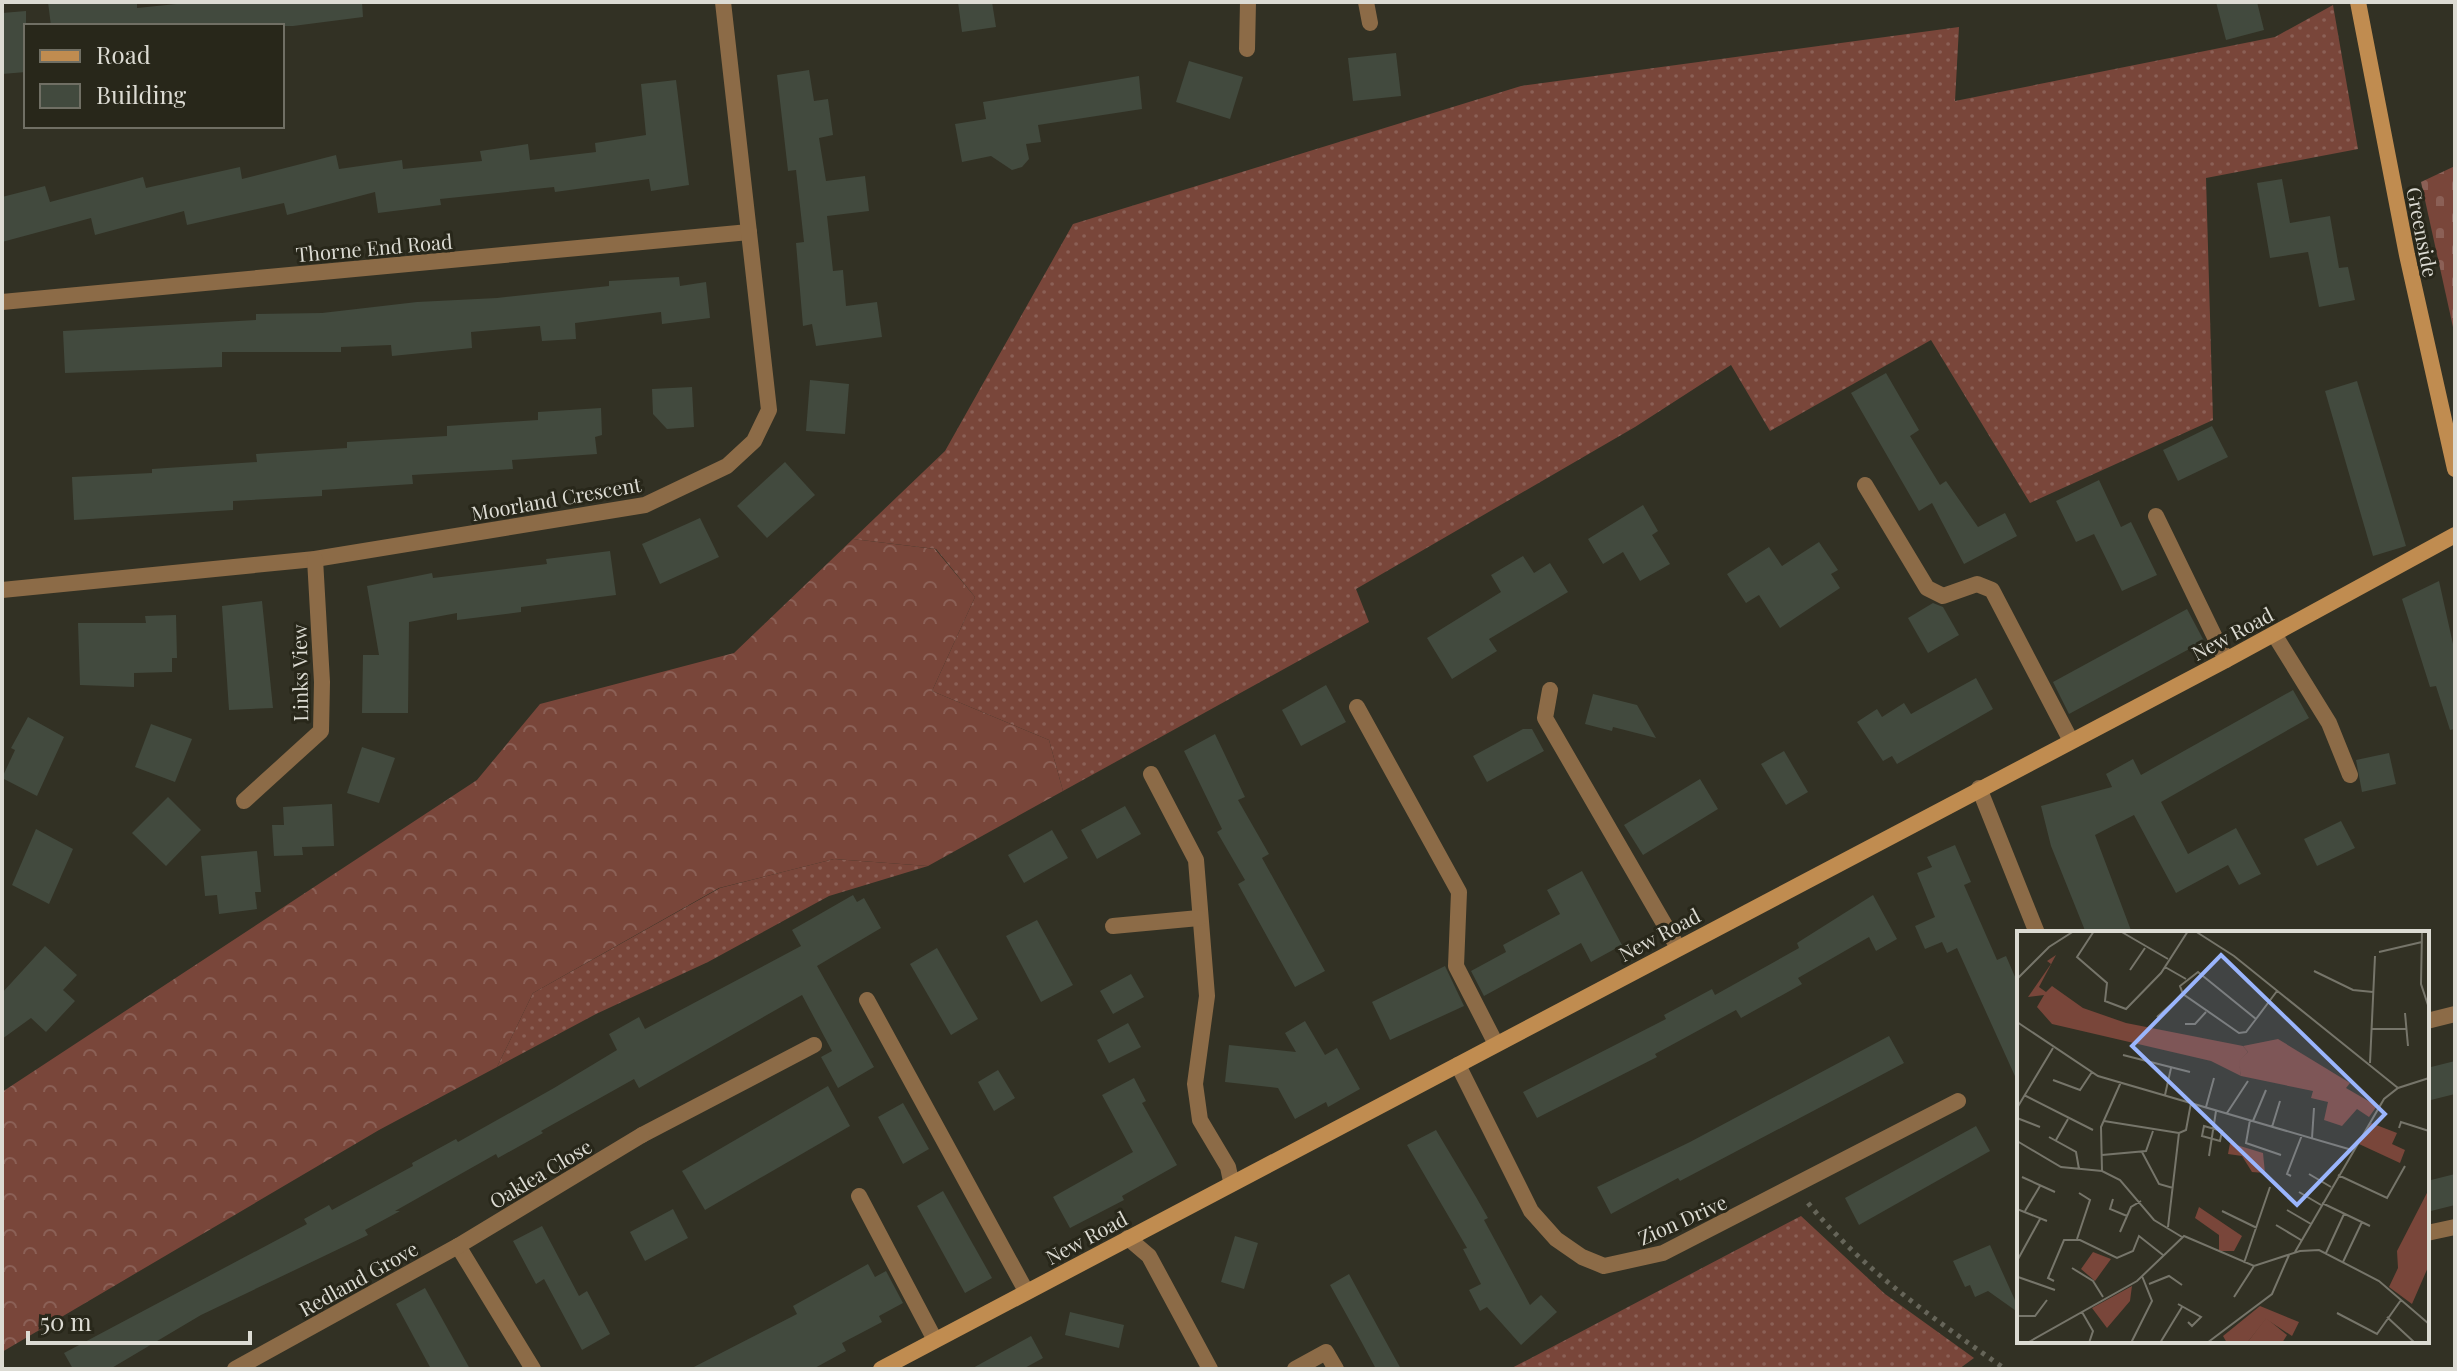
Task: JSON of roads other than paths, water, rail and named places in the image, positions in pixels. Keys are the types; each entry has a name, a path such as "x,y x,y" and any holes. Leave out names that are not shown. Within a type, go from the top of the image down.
{"street":[{"name":"Moorland Crescent","path":"2,590 315,559 645,505 727,466 754,441 769,410 723,2"},
{"path":"1247,49 1248,2"},
{"path":"1366,2 1370,23"},
{"name":"Greenside","path":"2358,2 2407,255 2451,434 2455,469"},
{"name":"Thorne End Road","path":"2,302 749,232"},
{"path":"1865,485 1927,588 1943,596 1977,584 1992,590 2070,739"},
{"path":"2156,516 2226,660"},
{"name":"New Road","path":"881,1369 1231,1181 1458,1065 1677,946 2226,660 2455,535"},
{"name":"Links View","path":"244,801 321,731 322,682 315,559"},
{"path":"2,590 2,600"},
{"path":"2274,634 2329,723 2350,775"},
{"path":"1550,690 1545,718 1677,946"},
{"path":"1357,707 1459,892 1456,966 1496,1044"},
{"path":"1151,774 1196,860 1207,996 1197,1096 1200,1120 1228,1167 1231,1181"},
{"path":"1979,788 2036,931"},
{"path":"1113,926 1199,918"},
{"path":"867,1000 1026,1291"},
{"path":"2429,1020 2455,1014"},
{"name":"Oaklea Close","path":"458,1246 642,1135 814,1045"},
{"name":"Zion Drive","path":"1458,1065 1531,1211 1556,1239 1582,1257 1604,1266 1663,1253 1958,1101"},
{"path":"859,1196 935,1340"},
{"path":"2429,1233 2455,1227"},
{"path":"1128,1238 1149,1256 1210,1369"},
{"path":"458,1246 533,1369"},
{"name":"Redland Grove","path":"235,1369 458,1246"},
{"path":"1295,1369 1326,1352 1336,1369"}]}
